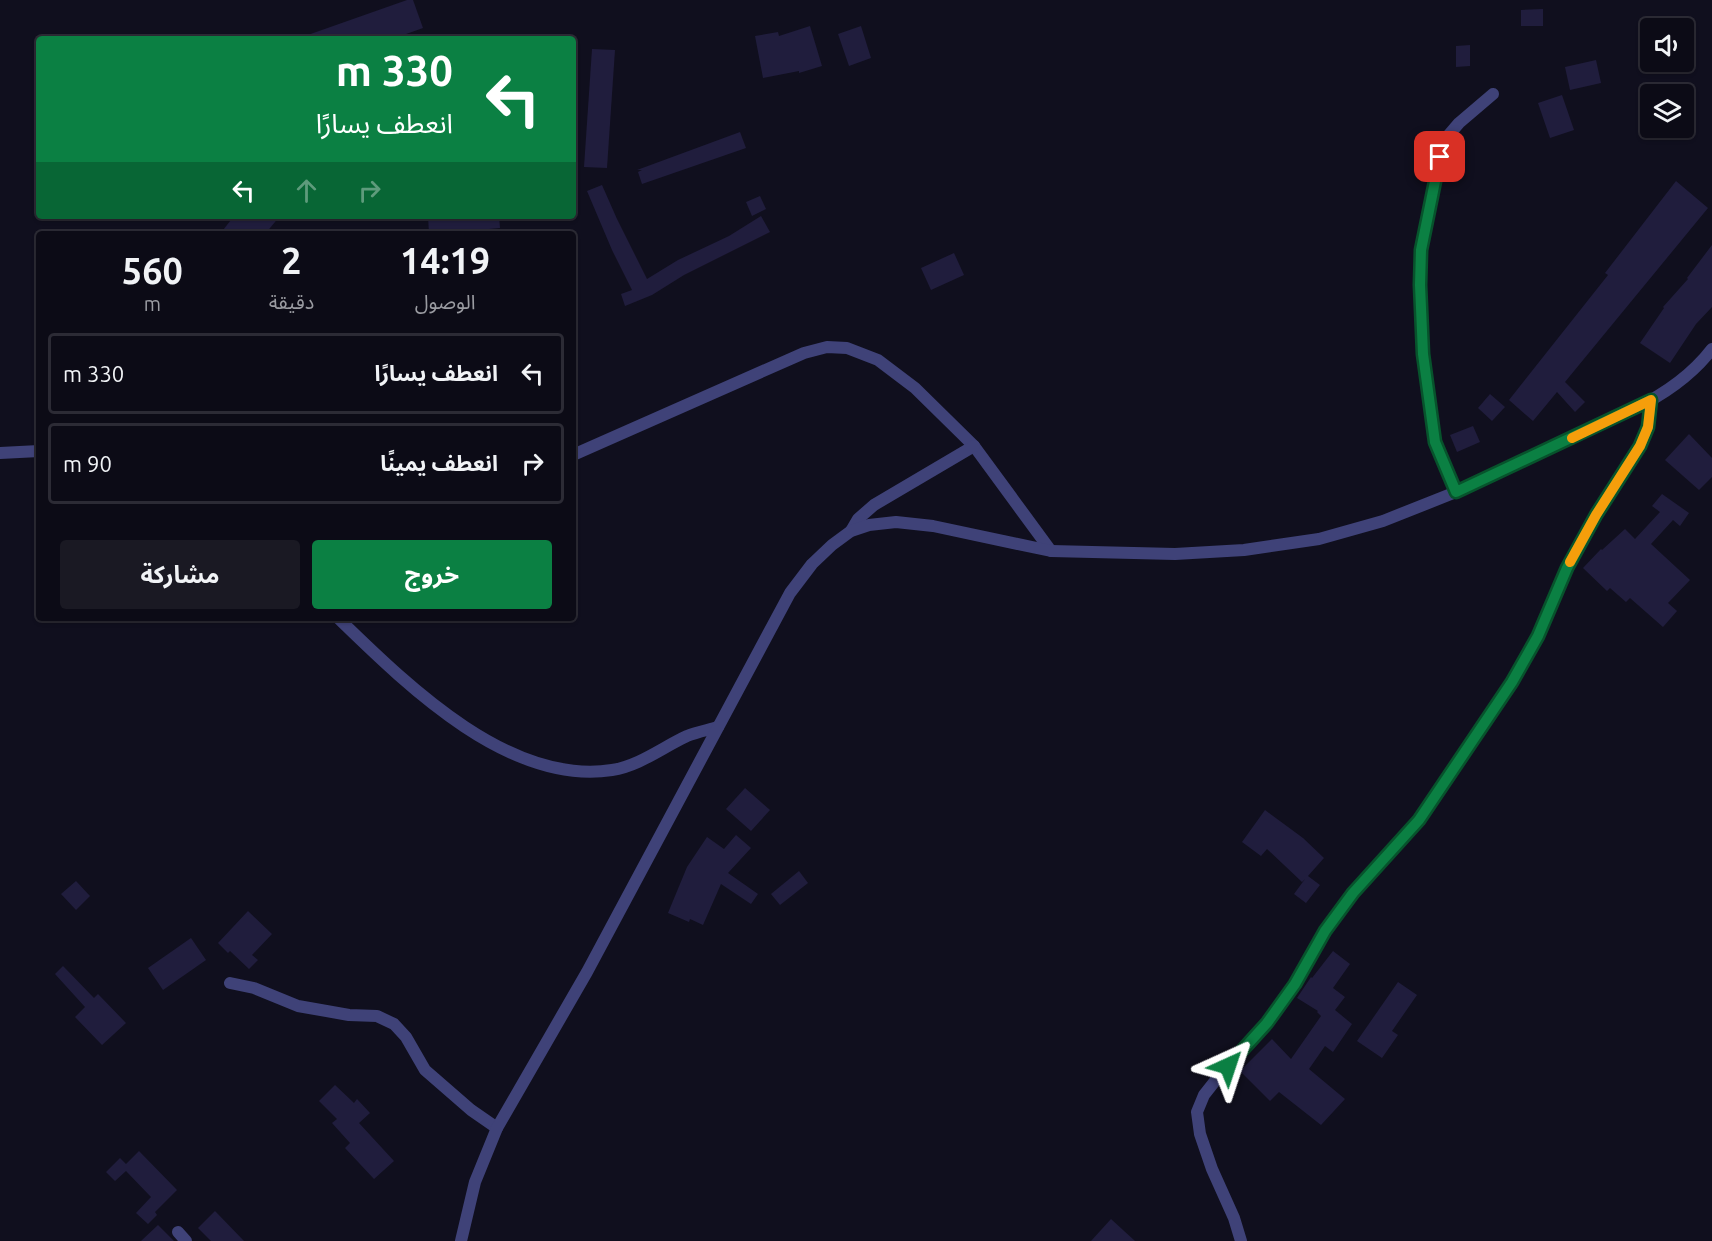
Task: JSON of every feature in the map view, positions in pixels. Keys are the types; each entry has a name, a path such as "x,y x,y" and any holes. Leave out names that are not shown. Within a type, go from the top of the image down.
{"street":[{"path":"1456,492 1435,442 1421,320 1421,250 1438,166 1447,137 1459,123 1493,94"},
{"path":"576,454 804,353 827,347 847,348 878,360 915,388 974,446 1051,551"},
{"path":"461,1241 475,1182 497,1128 587,972 790,593 812,564 851,531 869,525 896,522 924,525 1051,551 1175,554 1244,550 1308,541 1383,521 1456,492 1651,400 1695,369 1712,349"},
{"path":"1241,1241 1200,1134 1197,1112 1204,1095 1267,1023 1295,984 1325,931 1353,893 1419,820 1512,682 1538,636 1567,568 1596,515 1640,446 1648,427 1651,400"},
{"path":"851,531 858,519 874,505 974,446"},
{"path":"0,453 36,451"},
{"path":"341,621 420,692 461,725 505,751 548,766 582,773 615,770 686,737 718,727"},
{"path":"230,983 254,988 298,1006 349,1015 377,1016 394,1024 406,1037 425,1070 471,1110 497,1128"}],"building":[{"path":"407,0 413,0 423,28 400,36 305,36"},
{"path":"1543,9 1543,26 1521,26 1521,10"},
{"path":"810,26 822,66 799,73 799,71 763,78 755,36 778,32 779,36"},
{"path":"861,26 871,58 849,66 838,34"},
{"path":"1470,45 1470,66 1456,67 1456,46"},
{"path":"592,49 615,50 607,168 584,167"},
{"path":"1596,60 1601,83 1570,90 1565,67"},
{"path":"1562,95 1574,130 1550,138 1538,103"},
{"path":"740,132 746,148 642,184 638,172 642,170 637,170"},
{"path":"1676,181 1708,208 1565,382 1585,402 1575,412 1557,392 1533,421 1509,400 1608,275 1605,273"},
{"path":"602,185 647,279 678,260 729,236 761,216 770,232 684,275 652,295 625,306 621,294 632,290 587,191"},
{"path":"760,196 766,209 752,216 746,202"},
{"path":"232,219 278,219 268,231 222,231"},
{"path":"428,219 499,219 500,228 429,231"},
{"path":"1712,245 1712,307 1696,324 1670,363 1640,343 1663,307 1688,279"},
{"path":"954,253 964,275 931,290 921,268"},
{"path":"1490,394 1505,407 1492,421 1478,408"},
{"path":"1473,426 1480,442 1457,452 1450,435"},
{"path":"1689,434 1712,458 1712,477 1699,490 1665,460"},
{"path":"1662,494 1689,513 1680,526 1673,520 1651,544 1690,580 1668,603 1677,611 1663,627 1630,598 1626,602 1610,588 1607,591 1583,568 1625,529 1635,539 1660,512 1652,506"},
{"path":"745,788 770,810 751,831 726,809"},
{"path":"1265,810 1303,838 1324,858 1308,876 1320,885 1306,903 1294,894 1305,879 1302,882 1267,849 1261,856 1242,842"},
{"path":"736,835 751,848 728,873 758,894 751,904 721,884 703,925 668,913 687,867 707,837 724,849"},
{"path":"799,871 808,883 780,905 771,894"},
{"path":"76,881 90,896 76,910 61,894"},
{"path":"248,911 272,934 252,955 258,960 249,969 218,943"},
{"path":"191,938 206,960 163,990 148,968"},
{"path":"1333,951 1350,964 1333,988 1345,997 1335,1010 1352,1024 1333,1052 1325,1046 1309,1069 1345,1099 1321,1125 1279,1092 1270,1101 1240,1071 1272,1039 1291,1059 1321,1016 1318,1011 1297,998"},
{"path":"63,966 94,998 98,994 126,1023 102,1045 75,1017 85,1007 55,974"},
{"path":"1398,982 1417,995 1392,1031 1398,1035 1382,1058 1357,1041"},
{"path":"335,1085 354,1103 357,1099 370,1113 359,1123 394,1161 374,1179 345,1148 350,1143 332,1123 337,1119 319,1101"},
{"path":"139,1151 177,1190 155,1212 157,1215 148,1224 136,1213 151,1197 126,1171 115,1181 106,1172 120,1158 126,1164"},
{"path":"215,1211 244,1241 211,1241 198,1228"},
{"path":"1111,1219 1135,1241 1091,1241"},
{"path":"158,1225 174,1241 141,1241"}],"slow traffic":[{"path":"1570,562 1596,515 1640,446 1648,427 1651,400 1572,438"}],"route":[{"path":"1228,1066 1267,1023 1295,984 1325,931 1353,893 1419,820 1512,682 1538,636 1567,568 1596,515 1640,446 1648,427 1651,400 1456,492 1435,442 1423,354 1421,250 1440,157"}]}
